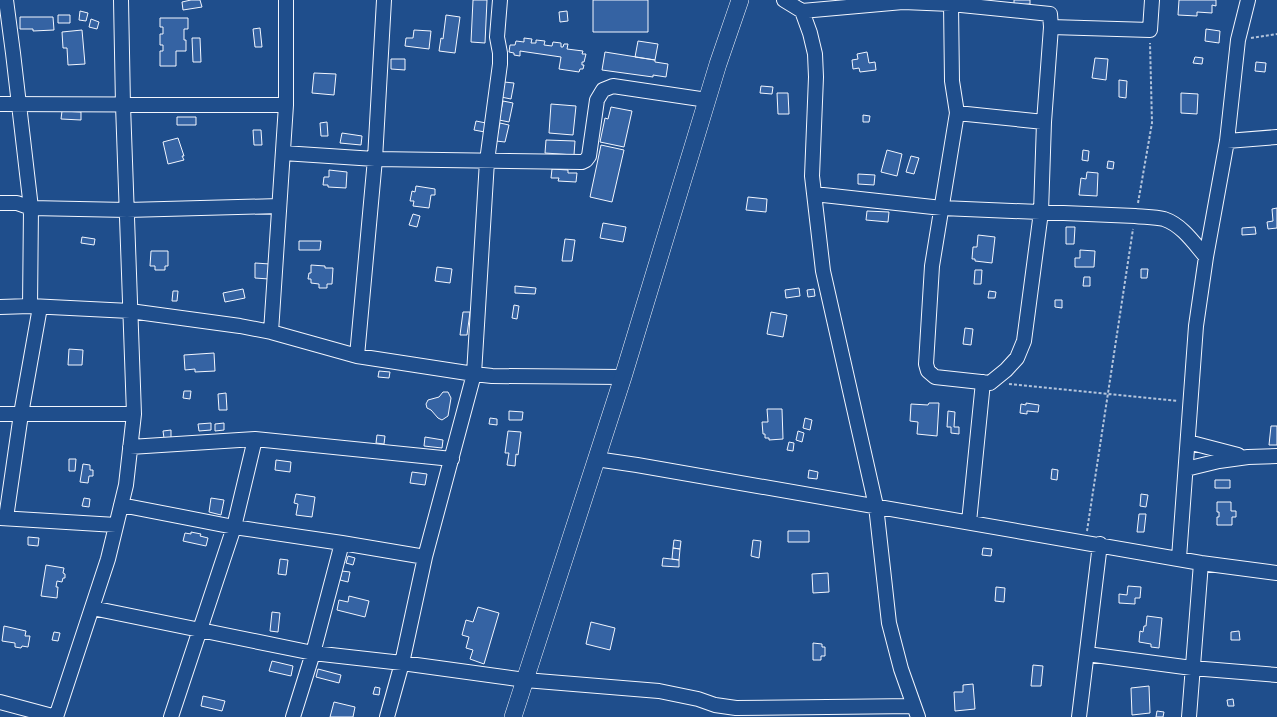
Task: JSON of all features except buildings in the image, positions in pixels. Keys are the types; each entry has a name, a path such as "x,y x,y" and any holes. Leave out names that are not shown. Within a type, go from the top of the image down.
{"main road":[{"path":"513,717 623,377 707,100 740,0"}],"street":[{"path":"6,0 30,208 35,307 21,414 3,518 116,525"},
{"path":"0,702 56,717 108,559 126,486 134,414 123,105 121,0"},
{"path":"271,332 286,105 286,0"},
{"path":"357,356 374,159 384,0"},
{"path":"387,717 402,663 425,557 474,374 487,161 500,64 500,53 497,37 500,0"},
{"path":"784,0 802,11 903,1 951,4 990,4 1150,30 1152,0"},
{"path":"1179,558 1196,326 1206,257 1227,141 1238,40 1248,0"},
{"path":"951,4 952,80 957,113 932,266 926,364 928,371 935,377 987,382 1006,370 1017,358 1024,341 1041,212 1044,122 1051,14"},
{"path":"92,608 313,653 402,663 525,680 659,691 698,699 716,705 736,708 916,712 901,669 889,623 876,506 823,271 812,176 816,77 815,54 810,33 802,11"},
{"path":"283,153 374,159 582,162 589,156 597,100 603,90 614,86 707,100"},
{"path":"0,104 286,105"},
{"path":"957,113 1044,122"},
{"path":"1227,141 1277,137"},
{"path":"814,194 942,208 1135,216 1164,220 1177,226 1206,257"},
{"path":"0,203 17,203 30,208 127,210 279,206"},
{"path":"0,307 130,311 240,326 271,332 357,356 474,374 492,376 623,377"},
{"path":"969,522 987,382"},
{"path":"0,414 134,414"},
{"path":"130,447 255,439 452,459"},
{"path":"171,717 234,527 255,439"},
{"path":"1188,442 1248,457"},
{"path":"1186,469 1219,461 1248,457 1277,456"},
{"path":"596,459 1100,544 1201,563 1276,570"},
{"path":"121,505 234,527 425,557"},
{"path":"293,717 313,653 342,543"},
{"path":"1079,717 1100,544"},
{"path":"1189,717 1201,563"},
{"path":"1087,654 1192,668 1277,675"},
{"path":"716,705 730,717"}],"path":[{"path":"1085,542 1135,216 1152,123 1150,30"},
{"path":"1238,40 1277,34"},
{"path":"987,382 1191,403"}]}
